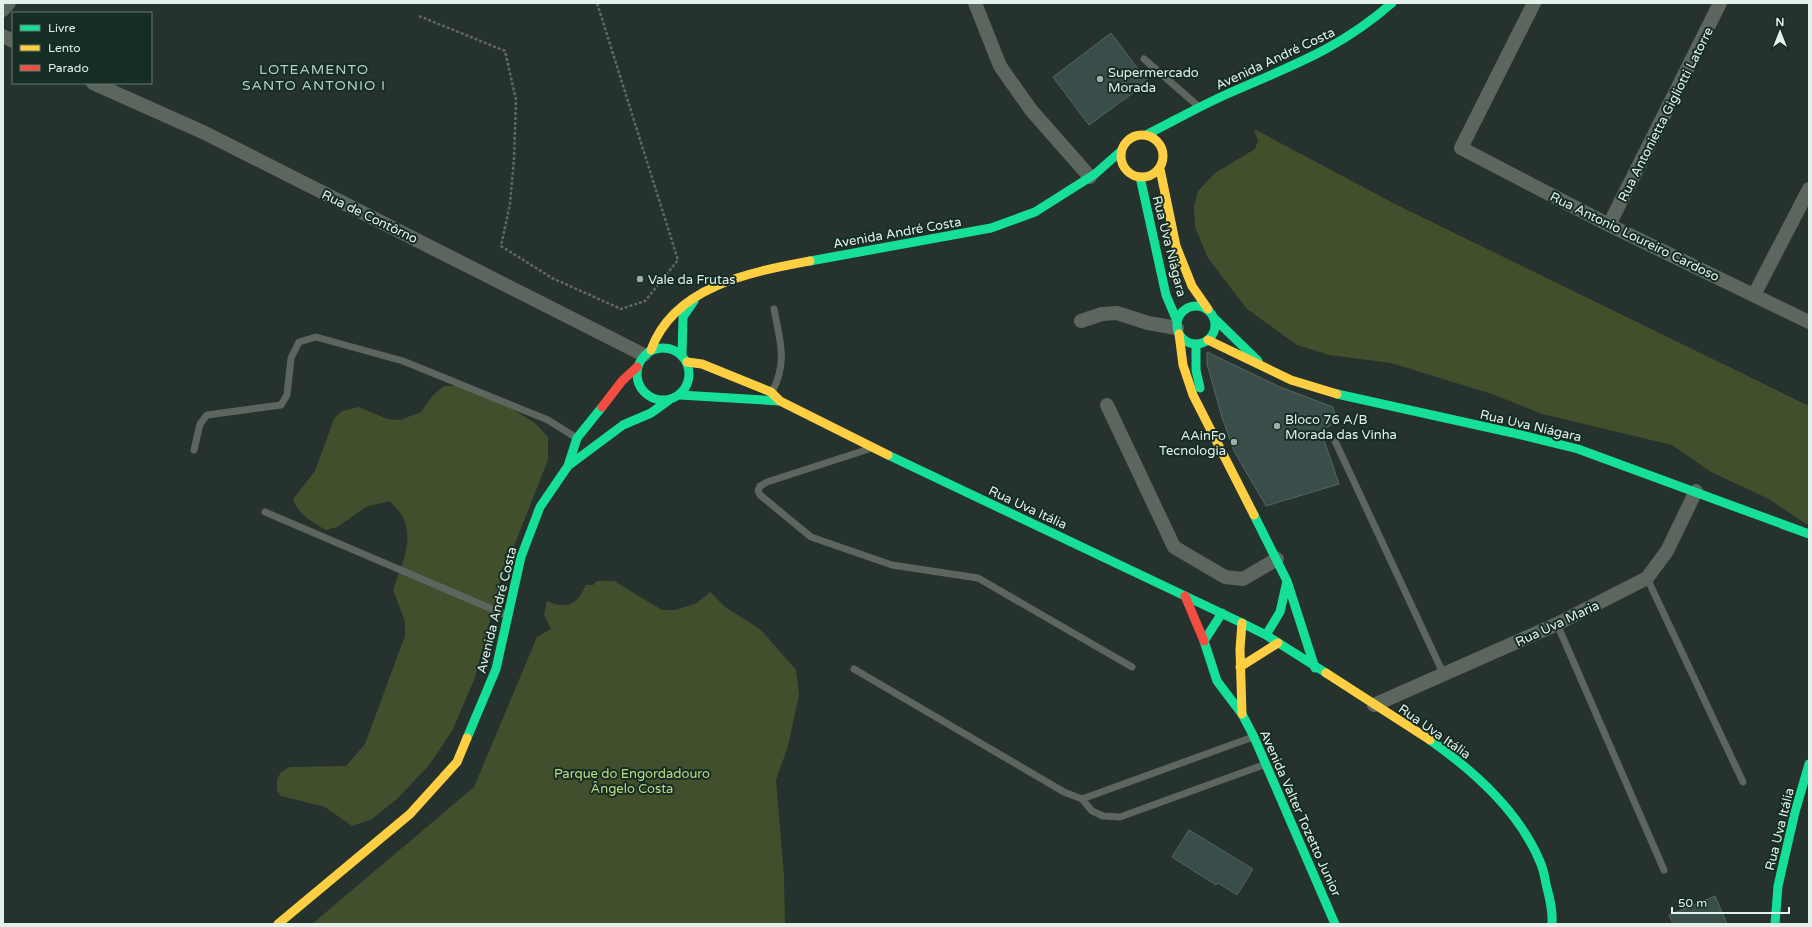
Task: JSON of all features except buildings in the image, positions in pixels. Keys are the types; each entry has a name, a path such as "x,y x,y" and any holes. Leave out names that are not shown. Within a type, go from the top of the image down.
{"main road":[{"name":"Avenida André Costa","path":"1146,135 1199,106 1340,44 1376,19 1392,3"},
{"path":"1178,129 1183,116"},
{"path":"1161,166 1162,148 1158,142 1146,135 1133,137 1121,151 1121,158 1127,171 1140,177 1154,174 1161,166 1172,143"},
{"name":"Avenida André Costa","path":"647,352 656,336 680,307 724,282 761,270 991,228 1036,212 1093,175 1121,151"},
{"name":"Rua Uva Niágara","path":"1161,166 1176,246 1192,286 1208,309"},
{"name":"Avenida André Costa","path":"1093,175 1127,171"},
{"name":"Rua Uva Niágara","path":"1140,177 1166,295 1178,328"},
{"name":"Avenida André Costa","path":"684,358 683,317 697,297"},
{"path":"1178,328 1189,342 1196,344 1208,340 1215,331 1215,319 1208,309 1202,306 1190,307 1184,310 1178,328 1180,358 1194,400 1203,413 1287,581 1315,668"},
{"name":"Rua Uva Niágara","path":"1215,319 1265,368"},
{"name":"Rua Uva Niágara","path":"1208,340 1225,350 1265,368 1317,389 1552,441 1627,466 1809,534"},
{"path":"1196,344 1196,370 1203,399 1203,413"},
{"path":"662,347 672,349 684,358 690,371 686,388 680,395 669,400 655,400 644,392 637,380 637,367 647,352 662,347"},
{"name":"Rua Uva Itália","path":"684,358 702,364 780,401 872,448 1266,635 1374,705 1458,760 1496,796 1525,831 1542,865 1552,913 1552,924"},
{"name":"Avenida André Costa","path":"278,924 410,814 457,762 496,669 521,557 540,507 568,466 577,438 622,381 637,367"},
{"name":"Rua Uva Itália","path":"680,395 769,397"},
{"name":"Avenida André Costa","path":"568,466 623,425 651,413 669,400"},
{"path":"1266,635 1280,612 1287,581"},
{"name":"Avenida Valter Tozetto Junior","path":"1185,596 1204,641 1217,681 1242,714 1254,737 1335,924"},
{"path":"1204,641 1222,613"},
{"name":"Avenida Valter Tozetto Junior","path":"1242,623 1240,667 1242,714"},
{"path":"1240,667 1278,643"},
{"name":"Rua Uva Itália","path":"1775,924 1778,886 1795,812 1809,764"}],"street":[{"path":"3,10 9,3"},
{"path":"975,3 1000,66 1031,110 1093,175"},
{"name":"Rua Antonio Loureiro Cardoso","path":"1534,3 1461,148 1609,225 1809,322"},
{"name":"Rua Antonietta Gigliotti Latorre","path":"1609,225 1720,3"},
{"path":"3,36 12,40"},
{"name":"Rua de Contôrno","path":"95,84 219,140 647,352"},
{"path":"1754,295 1809,189"},
{"path":"1081,321 1102,314 1118,313 1148,323 1178,328"},
{"path":"1107,405 1174,547 1225,577 1243,579 1277,559"},
{"name":"Rua Uva Maria","path":"1374,705 1557,624 1647,578 1667,551 1696,491"}],"lane":[{"path":"1144,59 1199,106"},
{"path":"769,397 779,378 782,353 774,309"},
{"path":"194,450 200,424 207,415 281,405 288,395 291,358 299,342 316,337 403,361 548,420 577,438"},
{"path":"1335,441 1444,675"},
{"path":"872,448 768,482 760,486 758,491 760,495 812,537 892,565 978,578 1132,667"},
{"path":"265,512 508,616"},
{"path":"1647,578 1743,782"},
{"path":"1557,624 1664,870"},
{"path":"854,669 1064,792 1082,799 1092,811 1103,816 1120,817 1266,764"},
{"path":"1082,799 1254,737"}],"path":[{"path":"419,16 505,51 516,100 514,159 510,204 501,246 552,278 621,309 645,301 678,260 597,3"}],"green space":[{"path":"1254,129 1395,204 1809,406 1809,524 1806,524 1769,499 1711,472 1672,445 1542,414 1492,394 1391,363 1329,355 1297,345 1247,309 1208,258 1195,227 1194,206 1198,191 1215,173 1255,149 1258,141"},
{"path":"444,386 457,386 509,407 535,423 548,437 548,460 501,579 474,680 452,731 430,764 398,798 372,819 352,826 325,807 281,796 277,790 277,779 281,772 290,767 346,766 365,744 405,636 405,621 393,590 405,555 407,532 405,521 399,511 389,501 366,507 337,527 326,530 311,521 302,513 298,509 293,499 315,471 334,419 342,411 359,407 387,419 400,420 421,412 433,395"},
{"name":"Parque do Engordadouro Ângelo Costa","path":"597,581 614,581 662,610 675,610 697,603 710,592 725,607 761,630 796,670 799,695 788,746 776,780 784,877 785,924 312,924 474,787 537,637 551,629 544,615 547,601 560,605 571,604 583,592 586,585 593,585"}],"traffic: fast":[{"path":"1146,135 1215,100 1312,56 1352,33 1392,3"},
{"path":"810,261 991,228 1035,212 1095,174 1121,151"},
{"path":"1140,177 1166,295 1177,321"},
{"path":"682,355 683,317 694,301"},
{"path":"1192,306 1200,306 1210,311 1214,318 1215,325 1214,332 1210,339 1200,344 1192,344 1182,339 1180,336 1177,329 1177,321 1182,311 1185,309 1192,306"},
{"path":"1215,319 1258,361"},
{"path":"1196,344 1196,370 1200,388"},
{"path":"658,348 668,348 682,355 689,369 689,374 689,379 682,393 668,400 658,400 648,396 641,389 637,379 637,369 641,359 648,352 658,348"},
{"path":"1337,394 1578,449 1809,534"},
{"path":"680,395 780,401"},
{"path":"568,466 623,425 651,413 669,400"},
{"path":"467,738 496,669 521,557 540,507 568,466 577,438 602,407"},
{"path":"888,455 1242,623 1266,635 1326,673"},
{"path":"1254,515 1287,581 1315,668"},
{"path":"1266,635 1280,612 1287,581"},
{"path":"1222,613 1204,641 1217,681 1242,714 1254,737 1335,924"},
{"path":"1430,740 1447,752 1494,794 1509,810 1521,827 1532,845 1542,867 1551,906 1552,924"},
{"path":"1775,924 1778,886 1795,812 1809,764"}],"traffic: slow":[{"path":"1138,135 1146,135 1154,138 1160,144 1163,156 1160,168 1154,174 1146,177 1138,177 1130,174 1124,168 1121,160 1121,152 1124,144 1130,138 1138,135"},
{"path":"1160,169 1176,246 1192,286 1208,309"},
{"path":"651,350 662,328 677,311 696,297 717,286 740,277 787,265 810,261"},
{"path":"1179,334 1183,365 1193,395 1254,515"},
{"path":"1208,340 1291,380 1337,394"},
{"path":"687,362 702,364 771,392 780,401 888,455"},
{"path":"1242,623 1240,649 1242,714"},
{"path":"1240,667 1278,643"},
{"path":"1326,673 1430,740"},
{"path":"278,924 410,814 457,762 467,738"}],"traffic: jam":[{"path":"602,407 622,381 637,367"},
{"path":"1185,596 1204,641"}],"place":[{"name":"Supermercado Morada","path":"1100,79"},
{"name":"Vale da Frutas","path":"640,279"},
{"name":"Bloco 76 A/B Morada das Vinha","path":"1277,426"},
{"name":"AAinFo Tecnologia","path":"1234,442"}],"district":[{"name":"LOTEAMENTO SANTO ANTONIO I","path":"314,78"}]}
